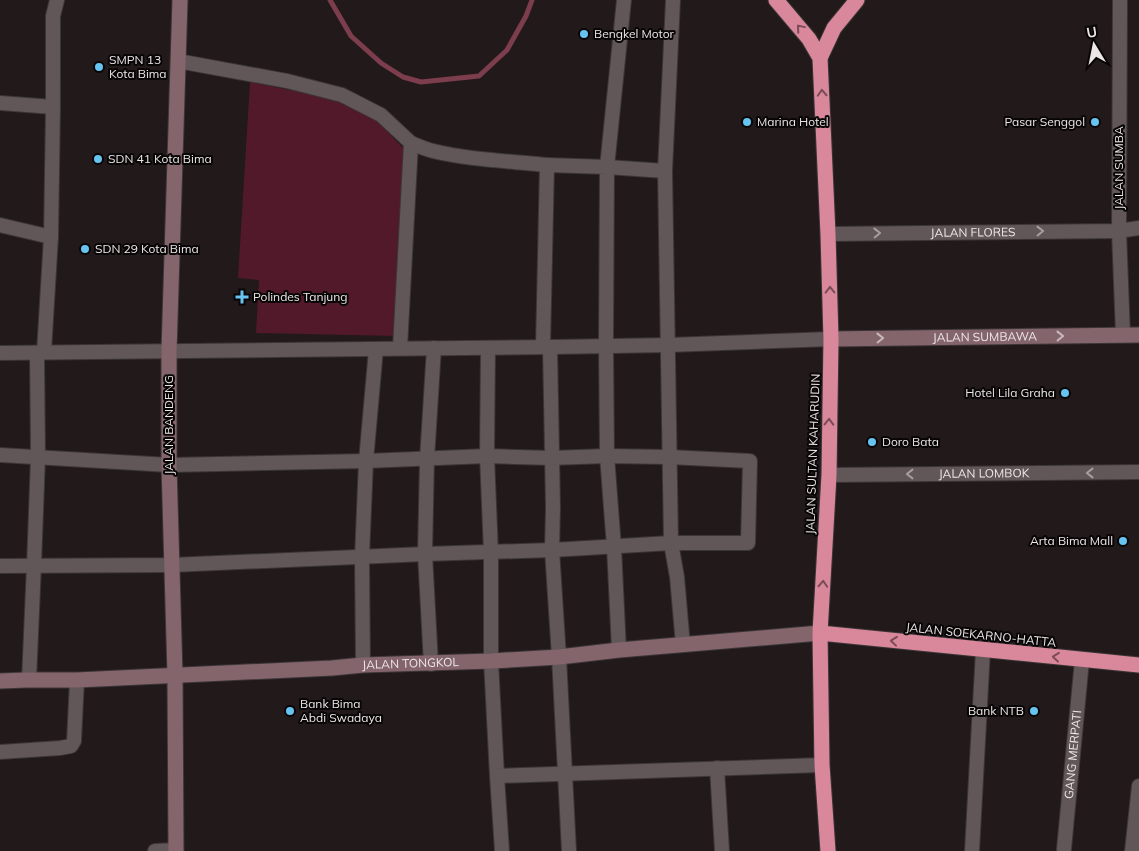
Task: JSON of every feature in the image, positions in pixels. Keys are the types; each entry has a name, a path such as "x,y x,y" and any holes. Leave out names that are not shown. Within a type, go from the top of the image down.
{"highway":[{"name":"JALAN SULTAN KAHARUDIN","path":"776,0 810,39 820,58 831,339 828,475 820,633 822,764 828,851"},
{"name":"JALAN SULTAN KAHARUDIN","path":"820,58 834,28 857,0"},
{"name":"JALAN SOEKARNO-HATTA","path":"820,633 1139,665"}],"street":[{"path":"29,680 41,353 51,237 53,16 57,0"},
{"name":"JALAN BANDENG","path":"176,850 169,465 169,351 180,0"},
{"path":"619,650 607,456 607,167 624,0"},
{"path":"673,0 665,171 669,345 669,457 671,543 677,577 683,645"},
{"name":"JALAN SUMBA","path":"1120,0 1119,230 1123,335"},
{"path":"178,61 287,81 342,94 381,115 410,143 432,151 547,165 665,171"},
{"path":"0,103 53,107"},
{"path":"400,348 410,143"},
{"path":"547,165 546,347 553,508 552,550 569,851"},
{"path":"0,225 51,237"},
{"name":"JALAN FLORES","path":"828,234 1119,230 1139,228"},
{"name":"JALAN SUMBAWA","path":"831,339 1139,334"},
{"path":"0,353 669,345 831,339"},
{"path":"431,664 425,554 427,458 434,348"},
{"path":"488,348 487,456 491,553 491,661 496,776 502,851"},
{"path":"362,665 362,557 366,461 376,349"},
{"path":"0,455 169,465 366,461 487,456 551,458 607,456 669,457 750,461 748,543 671,543 491,553 172,565 0,566"},
{"name":"JALAN LOMBOK","path":"828,475 1139,472"},
{"name":"JALAN TONGKOL","path":"0,681 77,680 362,665 491,661 559,657 820,633"},
{"path":"972,851 983,650"},
{"name":"GANG MERPATI","path":"1064,850 1082,660"},
{"path":"0,752 71,746 74,741 77,680"},
{"path":"496,776 822,764"},
{"path":"717,768 722,851"},
{"path":"1132,851 1139,793"},
{"path":"155,851 176,850"}],"shaded area":[{"path":"250,82 340,100 372,116 403,148 397,336 256,333 259,280 238,278"}],"waterway":[{"path":"330,0 351,36 381,63 403,77 421,82 479,76 507,50 526,16 532,0"}],"place":[{"name":"Bengkel Motor","path":"584,34"},
{"name":"SMPN 13 Kota Bima","path":"99,67"},
{"name":"Marina Hotel","path":"747,122"},
{"name":"Pasar Senggol","path":"1095,122"},
{"name":"SDN 41 Kota Bima","path":"98,159"},
{"name":"SDN 29 Kota Bima","path":"85,249"},
{"name":"Polindes Tanjung","path":"242,297"},
{"name":"Hotel Lila Graha","path":"1065,393"},
{"name":"Doro Bata","path":"872,442"},
{"name":"Arta Bima Mall","path":"1123,541"},
{"name":"Bank Bima Abdi Swadaya","path":"290,711"},
{"name":"Bank NTB","path":"1034,711"}]}
